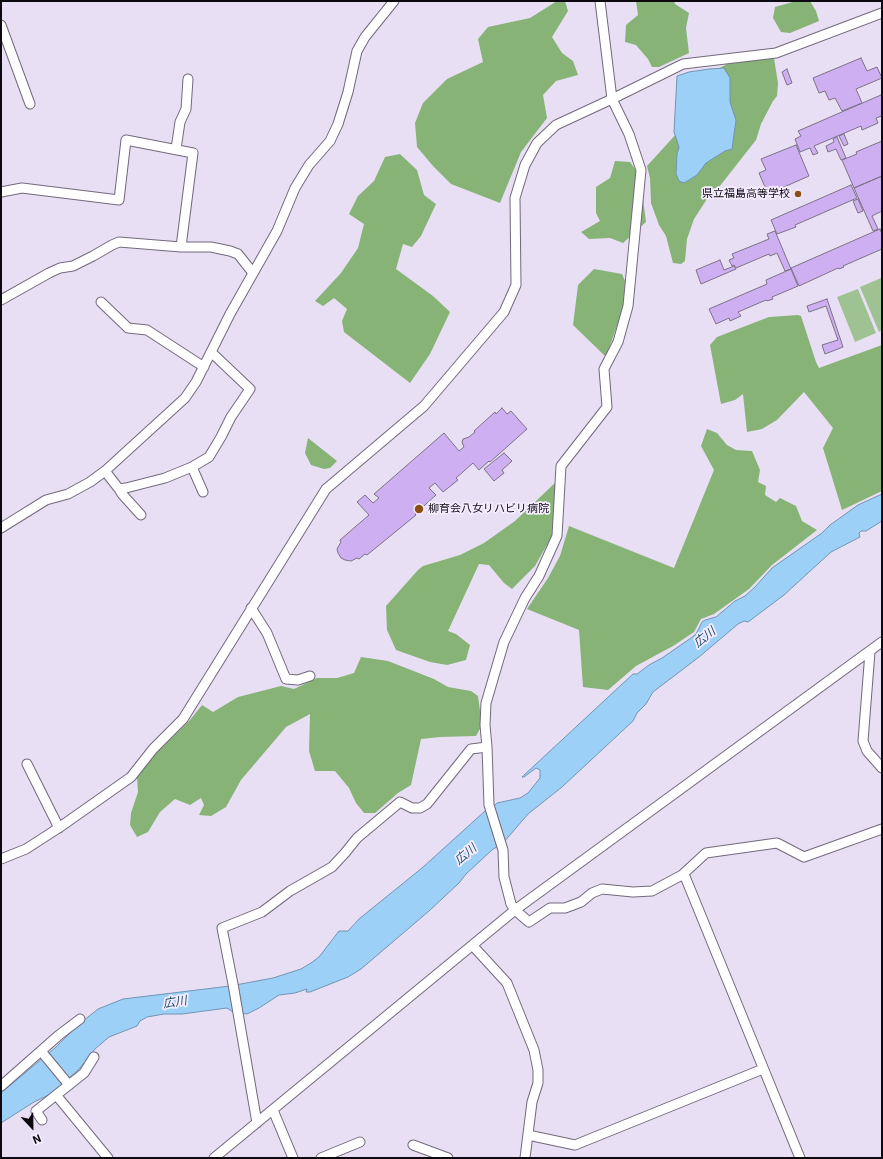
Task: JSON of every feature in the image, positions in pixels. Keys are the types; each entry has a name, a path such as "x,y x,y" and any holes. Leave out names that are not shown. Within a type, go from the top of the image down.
{"street":[{"path":"1,528 46,500 68,494 90,482 104,472 185,398 196,382 230,314 277,232 295,188 309,165 330,141 338,124 348,92 357,51 365,37 394,1"},
{"path":"600,1 612,99 629,134 641,170 628,306 618,342 604,369 607,407 561,466 556,536 539,576 525,598 504,642 486,703 485,725 489,805 503,850 504,878 510,904 529,922 550,908 565,908 581,902 592,893 602,889 633,892 652,891 684,874 706,852 777,843 804,857 882,829"},
{"path":"1,859 26,849 59,828 131,777 154,749 183,718 326,489 424,406 504,312 516,285 515,198 525,165 537,143 556,125 683,64 776,53 882,12"},
{"path":"1,25 30,104"},
{"path":"176,149 180,122 186,109 188,79"},
{"path":"1,192 22,188 119,200 126,140 193,153 181,247"},
{"path":"1,300 49,273 60,268 72,266 119,242 181,247 211,247 238,254 253,273"},
{"path":"101,302 128,328 147,330 204,367"},
{"path":"119,489 165,478 192,468 209,457 222,437 231,417 250,389 211,352"},
{"path":"192,468 203,492"},
{"path":"104,472 141,515"},
{"path":"251,608 267,633 286,679 298,680 310,676"},
{"path":"214,1158 515,910 882,642"},
{"path":"870,652 863,741 867,751 882,768"},
{"path":"257,1123 222,928 262,912 290,891 332,867 357,838 400,802 412,808 420,808 427,804 471,749 487,747"},
{"path":"27,764 59,828"},
{"path":"684,874 800,1158"},
{"path":"473,946 507,983 534,1050 538,1070 538,1084 532,1102 525,1158"},
{"path":"1,1086 59,1035 80,1019"},
{"path":"41,1051 69,1085"},
{"path":"42,1120 36,1112 84,1073 94,1057"},
{"path":"528,1135 575,1145 763,1069"},
{"path":"57,1096 108,1158"},
{"path":"273,1110 293,1158"},
{"path":"321,1158 360,1142"},
{"path":"413,1145 448,1158"}],"green space":[{"path":"557,1 565,1 568,11 552,37 562,53 573,61 578,75 556,81 543,95 547,118 521,152 500,203 451,184 417,147 415,123 423,103 447,79 483,62 478,39 488,27 530,18"},
{"path":"636,1 674,1 675,4 689,13 686,28 689,53 659,67 652,67 648,59 636,45 625,42 626,25 638,15"},
{"path":"796,1 810,1 816,11 819,21 790,33 781,32 773,18 775,7"},
{"path":"774,58 778,83 777,96 761,124 756,140 716,191 707,199 694,219 687,239 685,261 681,264 673,263 666,236 659,225 651,203 650,178 647,166 678,132 718,69 729,63"},
{"path":"400,154 417,170 424,195 436,204 421,236 412,247 403,244 396,269 433,296 450,312 430,354 410,383 344,332 342,321 347,309 334,298 323,306 315,301 341,273 358,248 364,224 349,214 358,196 374,181 385,157"},
{"path":"615,161 630,162 635,169 642,191 646,222 623,243 610,238 589,239 581,232 600,221 596,213 596,187 610,178"},
{"path":"594,269 622,274 625,281 624,306 606,357 573,325 578,285"},
{"path":"881,278 882,330 879,332 860,287"},
{"path":"858,289 876,333 855,342 837,297"},
{"path":"801,316 819,368 882,345 882,491 842,510 823,448 833,428 804,392 777,420 762,429 747,432 743,394 735,400 721,404 710,345 717,337 769,317"},
{"path":"707,429 717,433 727,445 736,450 752,451 760,470 758,482 766,486 765,495 776,502 780,498 796,506 802,521 817,530 772,565 749,589 714,614 701,619 694,632 673,646 636,666 608,690 583,687 579,630 527,609 548,578 560,556 569,526 674,568 714,470 701,446"},
{"path":"308,438 337,461 330,468 324,469 311,465 305,453"},
{"path":"557,481 552,536 535,566 512,589 504,583 489,565 479,564 448,631 456,634 470,645 466,660 447,665 430,662 396,650 387,630 386,606 418,570 423,566 460,555 484,543 515,521"},
{"path":"361,657 388,661 434,679 448,687 471,691 478,696 482,725 476,736 421,739 411,785 398,793 375,813 364,813 356,803 349,788 335,771 315,771 309,751 310,714 286,727 241,780 226,807 211,816 199,815 204,805 201,798 190,805 175,799 160,812 148,832 137,837 130,825 131,813 138,792 137,777 157,752 190,720 202,705 213,712 238,697 281,686 294,689 317,678 337,678 354,673"}],"water":[{"path":"724,68 730,78 730,102 736,120 732,149 725,151 706,163 697,175 684,183 679,181 676,174 677,154 679,147 674,132 677,76 689,72"},
{"name":"広川","path":"882,494 882,521 866,531 861,531 859,533 860,537 831,552 784,595 748,622 744,621 738,624 699,657 653,692 646,704 637,713 633,721 562,787 528,814 504,842 492,850 429,911 361,969 348,977 310,992 306,992 307,989 295,993 279,995 247,1014 233,1012 227,1008 147,1017 140,1021 137,1026 109,1037 95,1049 80,1068 53,1093 34,1102 1,1123 1,1093 56,1047 78,1025 98,1009 123,999 230,986 273,978 301,969 311,963 319,957 339,931 348,931 359,919 422,868 485,811 497,803 520,798 528,793 540,778 540,770 536,768 522,777 633,674 637,674 691,638 696,634 702,622 716,617 735,601 745,596 772,568 822,533 830,525 858,505"}],"building":[{"path":"861,58 867,71 877,67 882,78 856,89 862,103 842,111 835,98 829,100 825,91 819,93 813,78"},
{"path":"787,69 792,83 787,85 782,72"},
{"path":"881,95 882,116 876,118 878,123 862,130 861,126 814,146 818,153 813,155 810,148 800,152 795,139 801,136 798,131"},
{"path":"844,134 848,144 844,146 839,136"},
{"path":"837,137 846,158 841,160 836,149 828,152 826,146 834,142 833,139"},
{"path":"882,141 882,176 854,188 842,160 857,154 856,152"},
{"path":"796,145 809,176 768,194 759,173 766,170 761,159"},
{"path":"882,176 882,211 872,216 878,229 873,231 854,188"},
{"path":"851,185 857,198 795,225 796,227 777,234 771,220"},
{"path":"858,199 863,211 858,213 853,201"},
{"path":"880,229 882,234 882,249 799,286 791,268"},
{"path":"775,231 791,269 785,271 777,253 770,256 769,254 736,268 734,265 732,266 729,260 734,258 732,254 769,239 767,234"},
{"path":"720,260 724,270 734,266 736,269 701,284 696,270"},
{"path":"791,269 798,286 772,297 773,299 766,300 738,312 741,316 730,321 729,318 716,324 709,309 767,284 766,280"},
{"path":"827,299 843,347 825,354 822,345 838,340 826,306 809,312 807,306"},
{"path":"502,408 507,414 511,411 527,429 479,470 473,463 456,478 458,480 443,492 435,483 429,488 436,495 415,514 416,515 367,555 365,554 359,559 357,558 351,561 341,558 337,549 341,542 340,540 369,515 357,502 365,495 373,503 379,498 374,494 444,433 459,451 464,447 462,442 463,439 469,437 495,412 496,414"},
{"path":"504,453 512,461 502,470 504,473 494,481 484,469"}],"place":[{"name":"県立福島高等学校","path":"798,194"},
{"name":"柳育会八女リハビリ病院","path":"419,509"}]}
